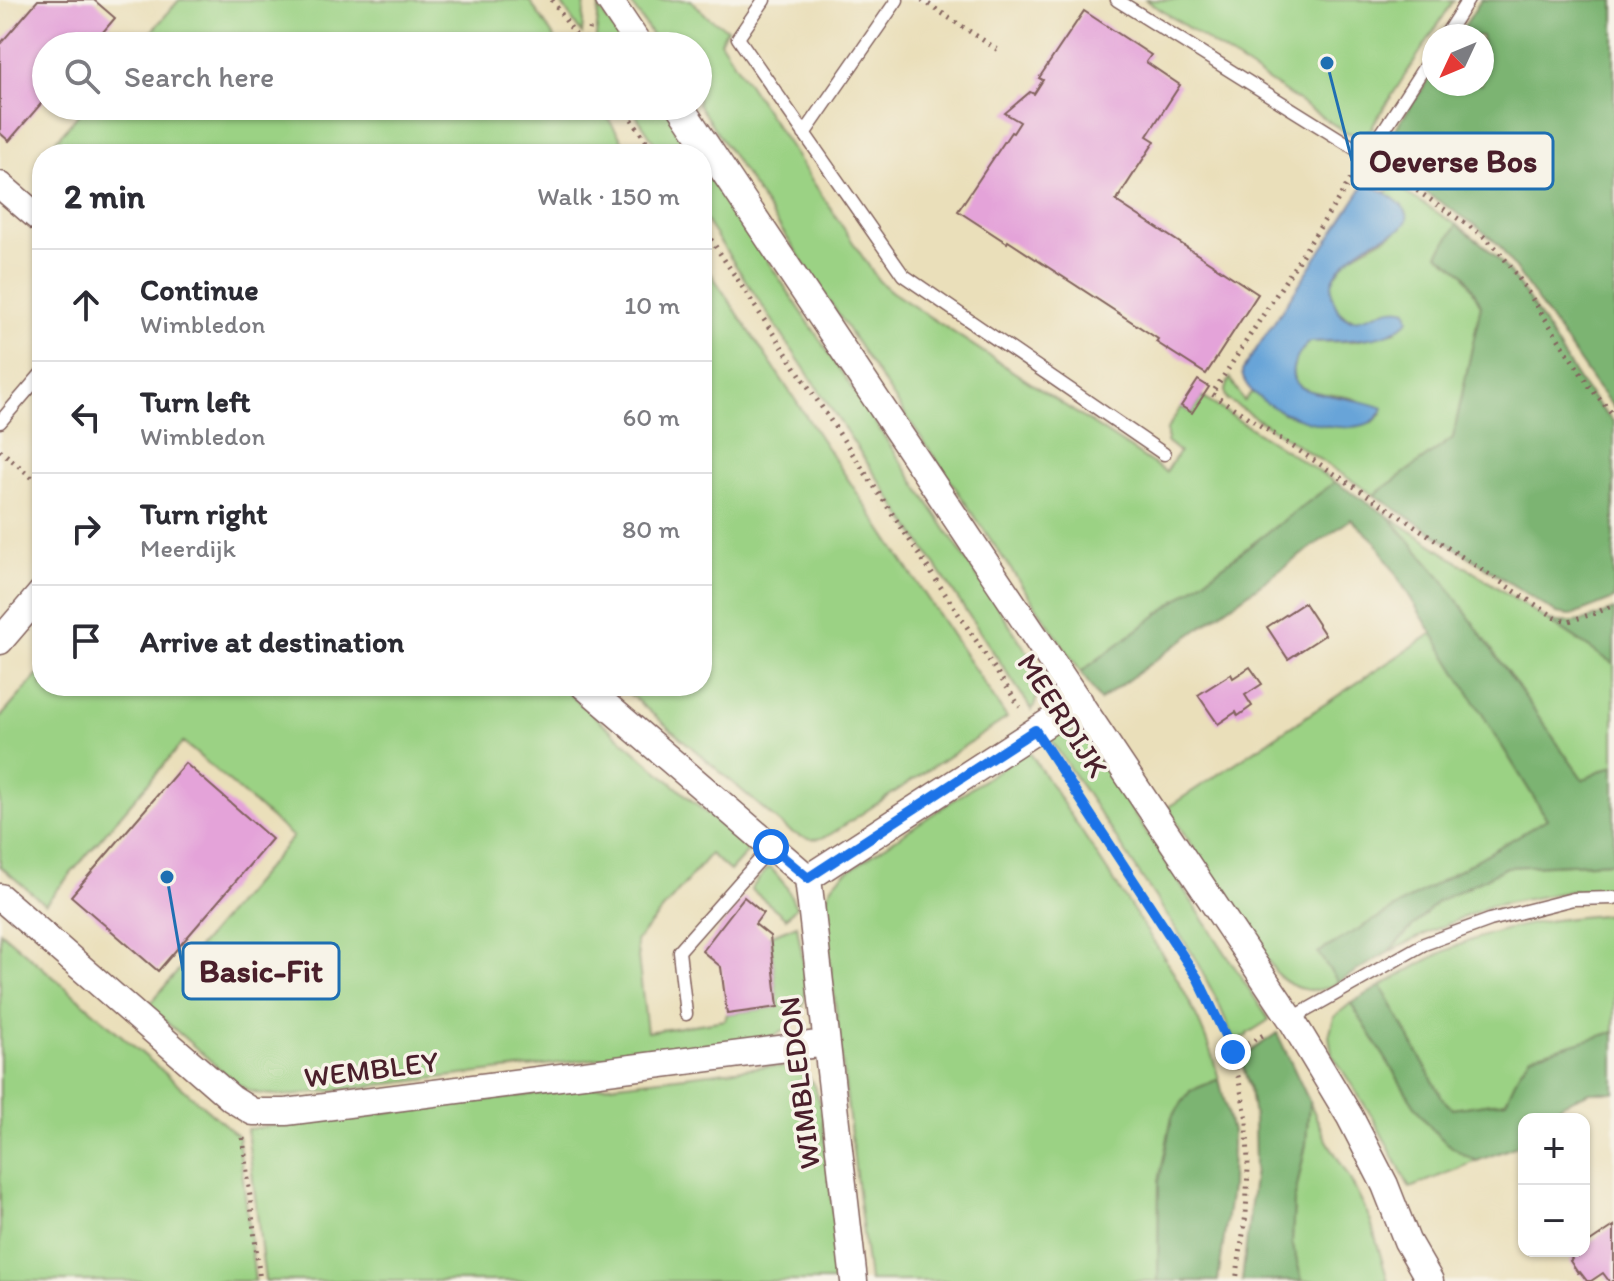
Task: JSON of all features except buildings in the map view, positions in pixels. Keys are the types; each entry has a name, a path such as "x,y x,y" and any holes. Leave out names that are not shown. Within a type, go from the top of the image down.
{"street":[{"path":"609,0 631,32"},
{"name":"MEERDIJK","path":"689,120 706,144"},
{"name":"MEERDIJK","path":"712,154 1291,1019 1350,1117 1385,1185 1407,1241 1430,1281"},
{"path":"0,185 32,212"},
{"path":"0,641 32,604"},
{"path":"596,696 808,878 1080,702"},
{"name":"WIMBLEDON","path":"808,878 854,1281"},
{"path":"0,897 232,1099 253,1112"},
{"name":"WEMBLEY","path":"253,1112 286,1112 826,1043"},
{"name":"MEERDIJK","path":"1407,1241 1409,1281"}],"lane":[{"path":"764,0 738,38 903,275 1164,454"},
{"path":"804,134 897,0"},
{"path":"1117,0 1367,156 1422,71"},
{"path":"1453,24 1468,0"},
{"path":"0,422 32,385"},
{"path":"686,1014 679,951 771,847"},
{"path":"1291,1019 1424,944 1490,920 1573,899 1614,898"}],"path":[{"path":"552,0 574,32"},
{"path":"922,0 1001,52"},
{"path":"632,120 648,144"},
{"path":"1614,416 1590,387 1498,250 1482,235 1367,156 1212,394 1556,618 1569,621 1614,605"},
{"name":"MEERDIJK","path":"712,241 1198,979 1233,1052 1247,1120 1246,1214 1236,1281"},
{"path":"0,450 32,477"},
{"path":"1233,1052 1291,1019"},
{"path":"253,1112 242,1131 260,1281"}],"green space":[{"path":"179,0 529,0 551,32 151,32"},
{"path":"559,0 585,0 581,32"},
{"path":"629,0 691,0 708,17 727,29 720,41 879,281 1166,472 1179,452 1167,442 1167,429 1181,407 1192,413 1202,397 1335,482 1081,672 709,120 712,120 712,32 650,32"},
{"path":"1146,0 1454,0 1438,24 1422,24 1422,49 1373,127 1356,134 1345,132"},
{"path":"1481,0 1614,0 1614,408 1498,244 1475,225 1375,159 1422,90 1422,96 1494,96 1494,24 1466,24"},
{"path":"599,8 615,32 596,32"},
{"path":"74,120 609,120 625,144 53,144"},
{"path":"639,120 674,120 690,144 655,144"},
{"path":"712,177 1030,656 1038,683 1032,710 712,230"},
{"path":"1398,188 1457,225 1438,254 1464,273 1481,305 1453,438 1374,495 1228,400 1225,392 1230,378 1244,401 1252,392 1283,413 1328,426 1373,422 1382,414 1354,399 1315,392 1298,385 1293,368 1295,360 1310,342 1356,341 1396,331 1386,309 1359,321 1337,310 1331,296 1332,280 1349,257 1397,231 1407,213 1384,192"},
{"path":"1457,225 1495,256 1512,276 1581,383 1614,422 1614,599 1576,614 1556,613 1374,495 1453,438 1481,305 1464,273 1438,254"},
{"path":"712,275 1007,718 831,834 814,839 787,829 632,696 712,696"},
{"path":"1335,482 1388,516 1443,580 1583,780 1614,765 1614,862 1507,867 1437,902 1387,953 1338,982 1318,953 1547,819 1376,542 1351,519 1100,700 1081,672"},
{"path":"1388,516 1614,664 1614,765 1583,780 1443,580"},
{"path":"1614,610 1614,664 1549,621 1582,621"},
{"path":"1433,633 1547,819 1319,952 1338,982 1322,989 1298,988 1277,974 1167,808"},
{"path":"32,681 32,696 572,696 749,850 730,871 710,854 636,941 647,1032 725,1020 727,1014 778,1007 770,936 797,925 805,976 803,1006 785,1030 767,1038 289,1096 248,1090 148,1006 293,837 183,742 45,904 0,866 0,718"},
{"path":"1063,731 1084,737 1268,1018 1247,1036 1233,1038 1192,953 1049,737"},
{"path":"1028,750 1171,968 1199,1022 1219,1079 1190,1091 1159,1181 1158,1281 869,1281 826,930 826,898 832,885 845,873"},
{"path":"1614,862 1614,889 1571,891 1490,906 1387,953 1437,902 1507,867"},
{"path":"771,868 786,886 796,907 786,918 751,889"},
{"path":"1614,914 1614,1032 1531,1056 1519,1072 1507,1101 1452,1109 1443,1099 1381,986 1443,952 1491,934 1552,920"},
{"path":"0,931 238,1136 255,1281 0,1281"},
{"path":"1381,986 1443,1099 1452,1109 1506,1101 1519,1072 1531,1056 1614,1032 1614,1092 1590,1092 1562,1104 1554,1113 1518,1113 1518,1146 1477,1161 1449,1145 1428,1124 1351,1003"},
{"path":"1351,1003 1428,1124 1449,1144 1477,1161 1410,1188 1373,1118 1332,1054 1329,1036 1334,1017"},
{"path":"1277,1033 1309,1101 1306,1144 1294,1201 1292,1242 1302,1281 1242,1281 1255,1168 1254,1117 1243,1061 1248,1053"},
{"path":"768,1066 799,1071 810,1080 818,1096 841,1281 265,1281 247,1129"},
{"path":"1219,1079 1232,1132 1231,1188 1218,1281 1158,1281 1159,1181 1172,1117 1190,1091"},
{"path":"1309,1101 1370,1219 1388,1281 1302,1281 1292,1242 1294,1201 1306,1144"}],"water":[{"path":"1365,184 1395,200 1405,210 1407,219 1399,229 1363,248 1341,266 1333,281 1333,300 1341,314 1349,319 1358,320 1397,308 1407,310 1409,319 1401,327 1378,336 1310,342 1299,354 1293,370 1294,379 1304,389 1383,408 1373,421 1356,427 1333,426 1308,421 1263,400 1248,386 1242,371"}],"place":[{"name":"Oeverse Bos","path":"1327,63"},
{"name":"Basic-Fit","path":"167,877"}],"route":[{"path":"771,847 808,878 1035,730 1198,979 1233,1052"}]}
